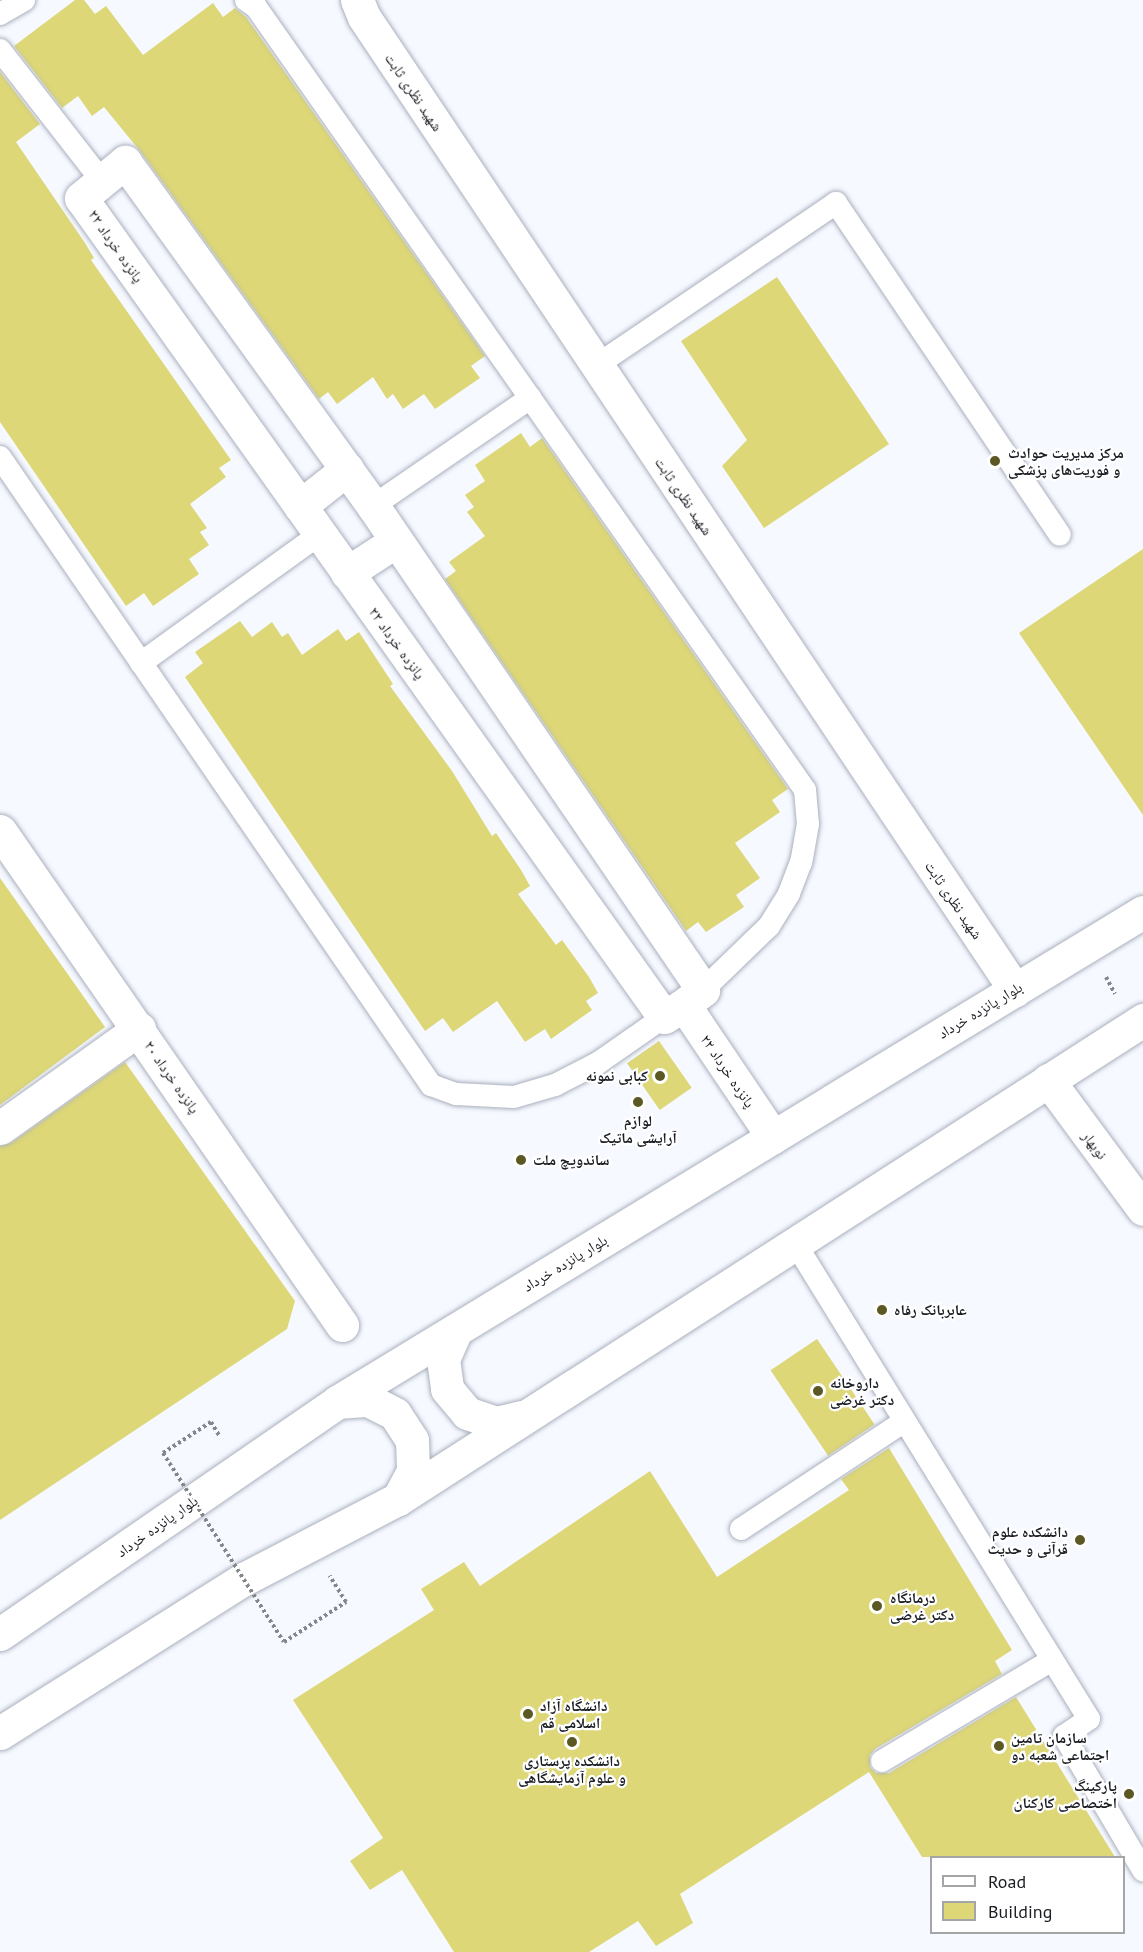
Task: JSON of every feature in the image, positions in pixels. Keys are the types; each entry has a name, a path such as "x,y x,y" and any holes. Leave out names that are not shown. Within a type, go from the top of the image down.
{"street":[{"name":"شهید نظری ثابت","path":"357,0 364,17 1015,990"},
{"name":"پانزده خرداد ۲۲","path":"684,1004 347,573 81,198 125,162 373,506 684,1004 773,1137"},
{"path":"300,506 346,469"},
{"path":"347,573 396,541"},
{"name":"پانزده خرداد ۲۰","path":"0,831 342,1325"},
{"name":"بلوار پانزده خرداد","path":"0,1634 337,1402 1143,912"},
{"path":"0,1733 244,1579 398,1499 1138,1023"},
{"path":"0,1128 139,1029"},
{"name":"نوبهار","path":"1048,1080 1143,1209"},
{"path":"456,1330 443,1359 447,1389 466,1413 496,1423 526,1417"},
{"path":"337,1402 368,1400 395,1414 407,1431 412,1440 413,1471 398,1499"}],"lane":[{"path":"0,14 24,0"},
{"path":"0,457 431,1086 456,1094 514,1097 555,1085 598,1063 684,1004 769,926 789,894 801,862 807,824 805,790 256,7 246,0"},
{"path":"0,50 102,181"},
{"path":"597,365 836,203 1060,536"},
{"path":"373,506 530,398"},
{"path":"141,663 320,534"},
{"path":"795,1243 1089,1719 1064,1736 1143,1870"},
{"path":"741,1529 905,1422"},
{"path":"882,1761 1052,1659"}],"path":[{"path":"1087,946 1138,1023"},
{"path":"211,1422 163,1453 284,1642 346,1602"}],"building":[{"path":"75,0 84,0 95,14 106,6 143,55 213,3 223,17 235,8 246,17 485,356 471,366 480,378 435,409 424,394 403,409 393,394 387,399 373,377 337,404 328,392 319,399 140,151 104,107 92,116 78,96 62,108 14,46"},
{"path":"0,72 40,124 16,142 85,243 94,258 91,260 231,460 219,468 226,477 190,504 207,528 200,532 209,545 189,559 199,574 153,606 144,593 126,606 0,422"},
{"path":"777,277 889,444 764,528 722,466 747,440 681,341"},
{"path":"521,433 530,447 542,438 788,789 772,800 780,812 735,843 760,878 736,895 744,907 706,932 698,922 686,931 445,579 456,571 449,562 485,536 467,512 474,507 465,495 485,481 475,465"},
{"path":"1143,549 1143,815 1019,633"},
{"path":"240,621 252,637 272,622 282,637 288,633 302,655 338,629 346,641 359,632 393,684 390,686 452,771 492,836 496,833 521,870 530,886 518,894 556,945 562,940 589,977 598,993 586,1001 592,1010 551,1039 545,1029 525,1042 497,1001 453,1032 443,1018 425,1031 185,677 203,663 195,652"},
{"path":"0,878 105,1027 0,1105"},
{"name":"کبابی نمونه","path":"659,1041 692,1088 660,1110 627,1063"},
{"path":"125,1062 295,1301 287,1329 0,1520 0,1146 11,1143"},
{"name":"داروخانه دکتر غرضی","path":"817,1339 875,1424 828,1456 771,1370"},
{"name":"دانشکده پرستاری و علوم آزمایشگاهی","path":"889,1448 1012,1650 995,1661 1002,1674 875,1749 870,1755 870,1767 876,1773 889,1773 1016,1697 1114,1856 922,1857 869,1772 680,1894 693,1923 656,1946 638,1921 589,1952 454,1952 402,1870 370,1890 350,1861 383,1838 293,1700 434,1610 421,1589 464,1562 480,1586 650,1471 717,1577 849,1490 841,1479"}],"place":[{"name":"مرکز مدیریت حوادث و فوریت‌های پزشکی","path":"995,461"},
{"name":"کبابی نمونه","path":"660,1076"},
{"name":"لوازم آرایشی ماتیک","path":"638,1102"},
{"name":"ساندویچ ملت","path":"521,1160"},
{"name":"عابربانک رفاه","path":"882,1310"},
{"name":"داروخانه دکتر غرضی","path":"818,1391"},
{"name":"دانشکده علوم قرآنی و حدیث","path":"1080,1540"},
{"name":"درمانگاه دکتر غرضی","path":"877,1606"},
{"name":"دانشگاه آزاد اسلامی قم","path":"528,1714"},
{"name":"دانشکده پرستاری و علوم آزمایشگاهی","path":"572,1742"},
{"name":"سازمان تامین اجتماعی شعبه دو","path":"999,1746"},
{"name":"پارکینگ اختصاصی کارکنان","path":"1129,1794"}]}
